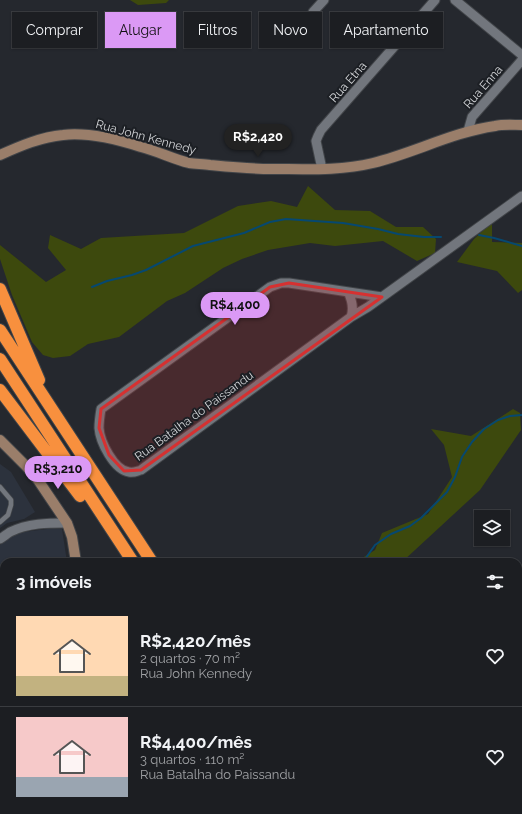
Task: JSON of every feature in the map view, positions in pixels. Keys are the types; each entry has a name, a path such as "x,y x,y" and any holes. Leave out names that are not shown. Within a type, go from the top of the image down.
{"highway":[{"path":"0,289 36,372 47,402"},
{"path":"0,330 149,558"},
{"path":"0,359 130,558"},
{"path":"0,392 62,471 126,558"}],"street":[{"path":"313,12 324,0"},
{"name":"Rua Etna","path":"322,169 316,141 321,130 435,0"},
{"path":"455,0 522,55"},
{"name":"Rua Enna","path":"468,131 472,117 522,60"},
{"name":"Rua John Kennedy","path":"0,155 30,142 48,137 85,134 140,146 190,163 229,168 322,169 371,164 468,131 496,125 522,125"},
{"name":"Rua Batalha do Paissandu","path":"382,297 289,283 281,283 270,287 101,409 99,428 102,443 109,455 124,471 135,472 141,470 351,317 368,307 382,297 522,196"},
{"path":"348,292 353,312 351,317"},
{"path":"0,440 38,480 67,523 72,537 75,558"},
{"path":"0,540 9,532 20,527 42,523 67,523"}],"lane":[{"path":"0,486 10,500 11,505 8,515 0,522"}],"highlighted area":[{"path":"289,283 382,297 141,470 124,471 109,455 99,428 101,409 270,287"}],"shaded area":[{"path":"0,464 11,472 35,512 24,519 7,523 0,528"},
{"path":"54,528 62,529 66,558 0,558 0,545 16,533"}],"green space":[{"path":"130,0 169,0 166,3 138,5"},
{"path":"308,186 335,210 370,211 396,227 423,227 436,239 435,253 417,261 383,241 335,246 310,243 268,250 242,259 223,268 185,293 167,301 119,337 88,344 70,356 53,358 43,355 32,342 12,295 0,259 0,245 46,282 66,270 48,248 50,235 81,249 101,238 184,233 238,206 271,201 297,207"},
{"path":"492,222 492,242 522,243 522,290 518,293 497,271 457,262 474,239"},
{"path":"513,409 520,413 521,430 480,490 406,558 362,558 375,550 382,533 428,514 452,477 444,445 431,429 471,436"}],"waterway":[{"path":"92,287 107,281 146,270 193,246 244,233 270,222 286,219 343,223 398,234 441,237"},
{"path":"479,235 522,246"},
{"path":"366,558 375,545 391,534 410,526 421,518 447,492 455,477 462,457 472,442 484,429 498,420 510,416 522,415"}]}
